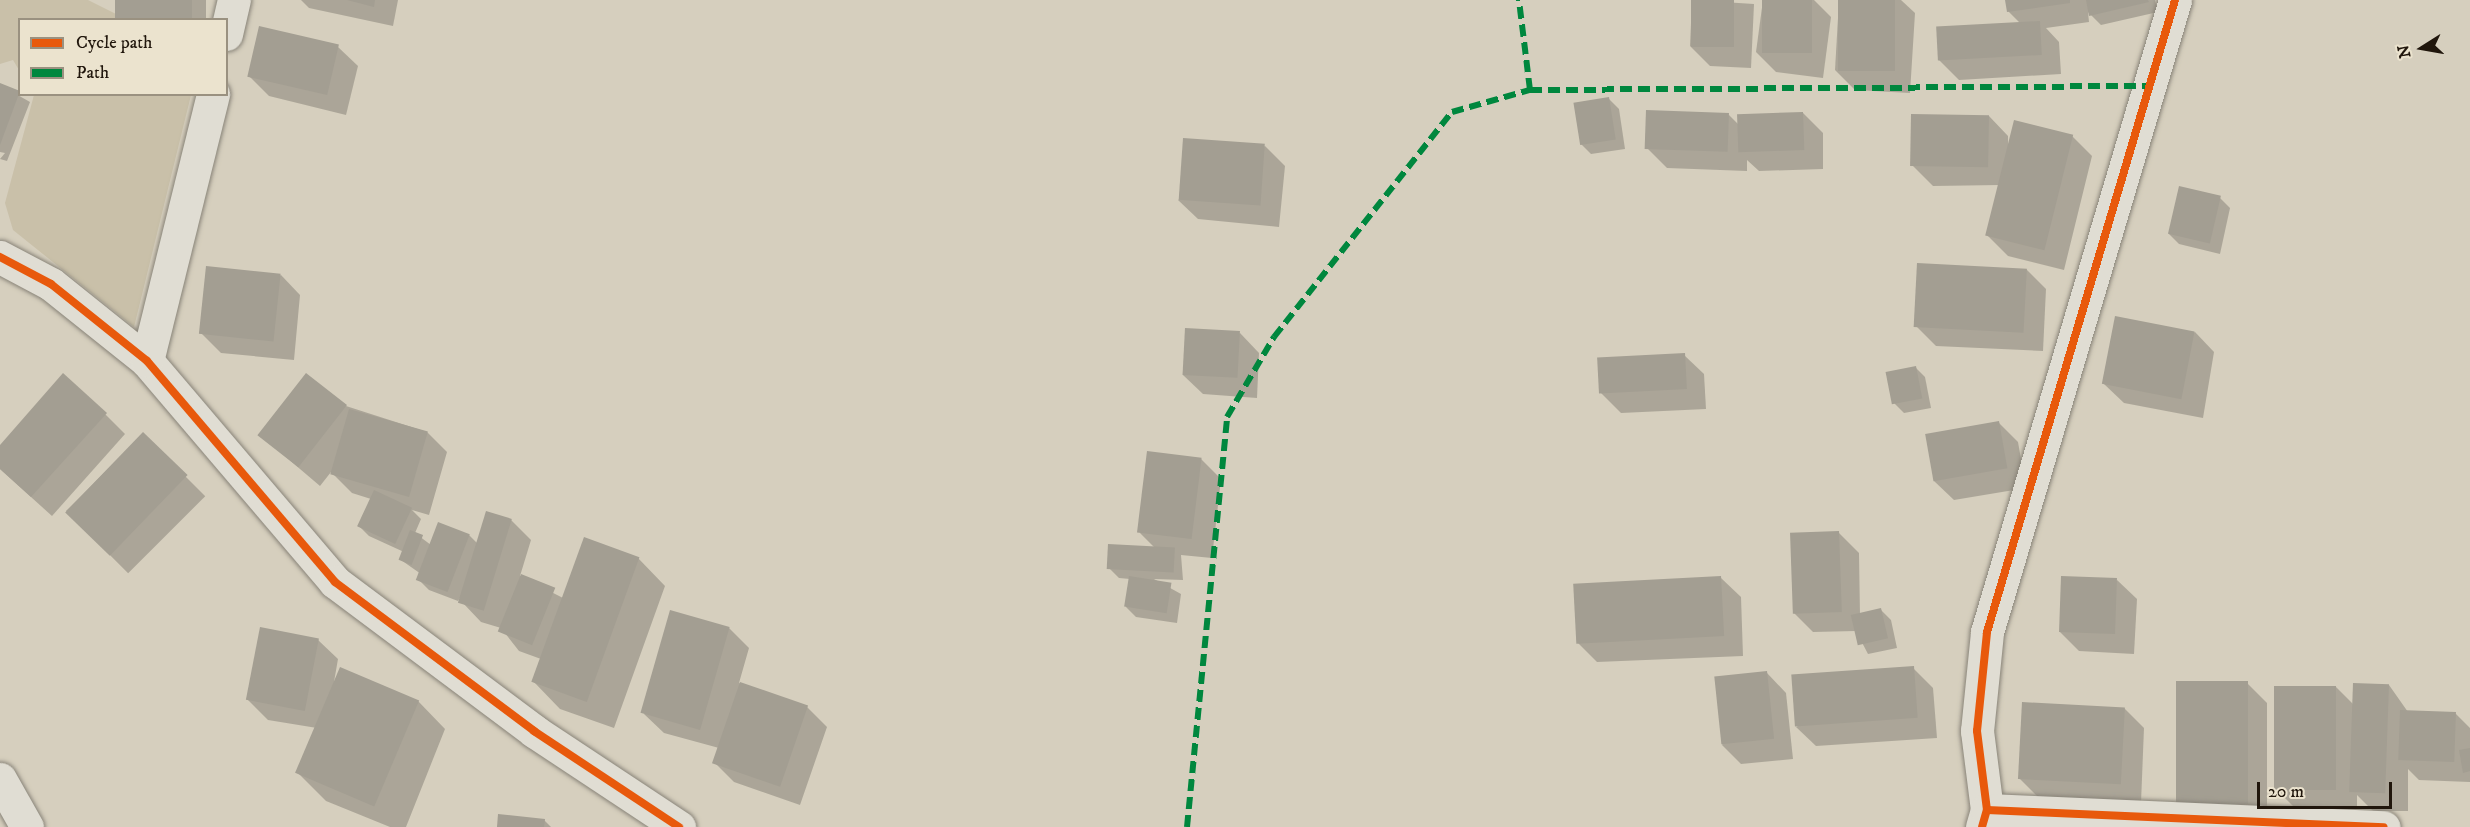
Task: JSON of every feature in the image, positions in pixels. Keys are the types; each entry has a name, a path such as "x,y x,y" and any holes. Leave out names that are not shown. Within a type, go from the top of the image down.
{"street":[{"path":"228,26 234,0"},
{"path":"2175,0 1987,632 1977,730 1984,818 2384,827"},
{"path":"147,361 213,96"},
{"path":"0,257 51,284 147,361 335,582 534,731 679,827"},
{"path":"0,779 27,827"}],"shaded area":[{"path":"0,0 88,0 124,18 18,18 18,68 13,60 0,64"},
{"path":"34,96 191,96 134,327 13,230 5,203"}],"building":[{"path":"115,0 192,0 192,18 115,18"},
{"path":"347,0 375,0 374,7"},
{"path":"1691,0 1734,0 1734,47 1691,47"},
{"path":"1762,0 1812,0 1812,53 1762,53"},
{"path":"1838,0 1895,0 1895,71 1838,71"},
{"path":"2005,0 2070,0 2070,3 2007,12"},
{"path":"2086,0 2148,0 2149,2 2089,16"},
{"path":"2040,21 2042,55 1938,60 1936,26"},
{"path":"259,26 339,44 327,95 247,77"},
{"path":"0,83 18,90 18,96 0,145"},
{"path":"1609,97 1616,139 1580,145 1573,103"},
{"path":"1646,110 1729,113 1728,152 1645,149"},
{"path":"1803,112 1804,150 1738,152 1737,114"},
{"path":"1911,114 1989,115 1988,167 1910,166"},
{"path":"2014,120 2073,135 2044,250 1985,235"},
{"path":"1183,138 1265,144 1260,206 1179,200"},
{"path":"2179,186 2221,196 2210,243 2168,234"},
{"path":"1917,263 2027,269 2023,333 1914,327"},
{"path":"206,266 281,274 273,341 199,334"},
{"path":"2115,316 2195,331 2181,399 2102,384"},
{"path":"1185,328 1240,331 1237,378 1183,375"},
{"path":"1685,353 1687,389 1599,394 1597,358"},
{"path":"1916,366 1922,398 1892,404 1886,372"},
{"path":"63,373 107,413 31,497 0,469 0,445"},
{"path":"306,373 347,405 298,467 257,435"},
{"path":"349,409 428,432 409,497 330,474"},
{"path":"1999,421 2007,468 1933,481 1925,434"},
{"path":"143,432 188,475 110,556 65,513"},
{"path":"1147,451 1202,458 1192,539 1137,532"},
{"path":"374,490 412,508 395,544 357,526"},
{"path":"486,511 512,519 484,611 458,603"},
{"path":"438,522 470,534 448,592 416,580"},
{"path":"410,530 423,535 412,565 399,560"},
{"path":"1839,531 1842,612 1793,614 1790,533"},
{"path":"584,537 639,557 587,702 531,682"},
{"path":"1108,544 1175,548 1174,572 1107,569"},
{"path":"521,574 555,588 532,645 498,631"},
{"path":"1129,576 1171,583 1167,613 1124,607"},
{"path":"1721,576 1724,636 1576,644 1573,584"},
{"path":"2061,576 2117,578 2115,634 2059,632"},
{"path":"1881,608 1888,638 1858,645 1851,615"},
{"path":"670,610 730,627 700,730 641,713"},
{"path":"260,627 319,638 305,711 246,700"},
{"path":"1914,666 1918,718 1795,726 1791,675"},
{"path":"340,667 419,701 374,806 295,773"},
{"path":"1767,671 1774,739 1721,744 1714,677"},
{"path":"2176,681 2248,681 2248,804 2176,804"},
{"path":"740,682 808,705 780,787 712,763"},
{"path":"2353,683 2389,684 2385,793 2349,792"},
{"path":"2274,686 2336,686 2336,790 2274,790"},
{"path":"2022,702 2125,707 2121,784 2018,779"},
{"path":"2400,710 2456,712 2454,762 2398,760"},
{"path":"2470,748 2470,771 2463,773 2459,750"},
{"path":"498,814 545,819 544,827 497,827"}],"marked path":[{"path":"1187,827 1227,417 1274,337 1452,112 1530,90 1519,0"},
{"path":"1530,90 2152,86"}],"cycle path":[{"path":"1987,810 1977,731 1987,632 2175,0"},
{"path":"0,257 51,284 147,361 335,582 534,731 679,827"},
{"path":"1982,827 1987,810 2384,827"}]}
